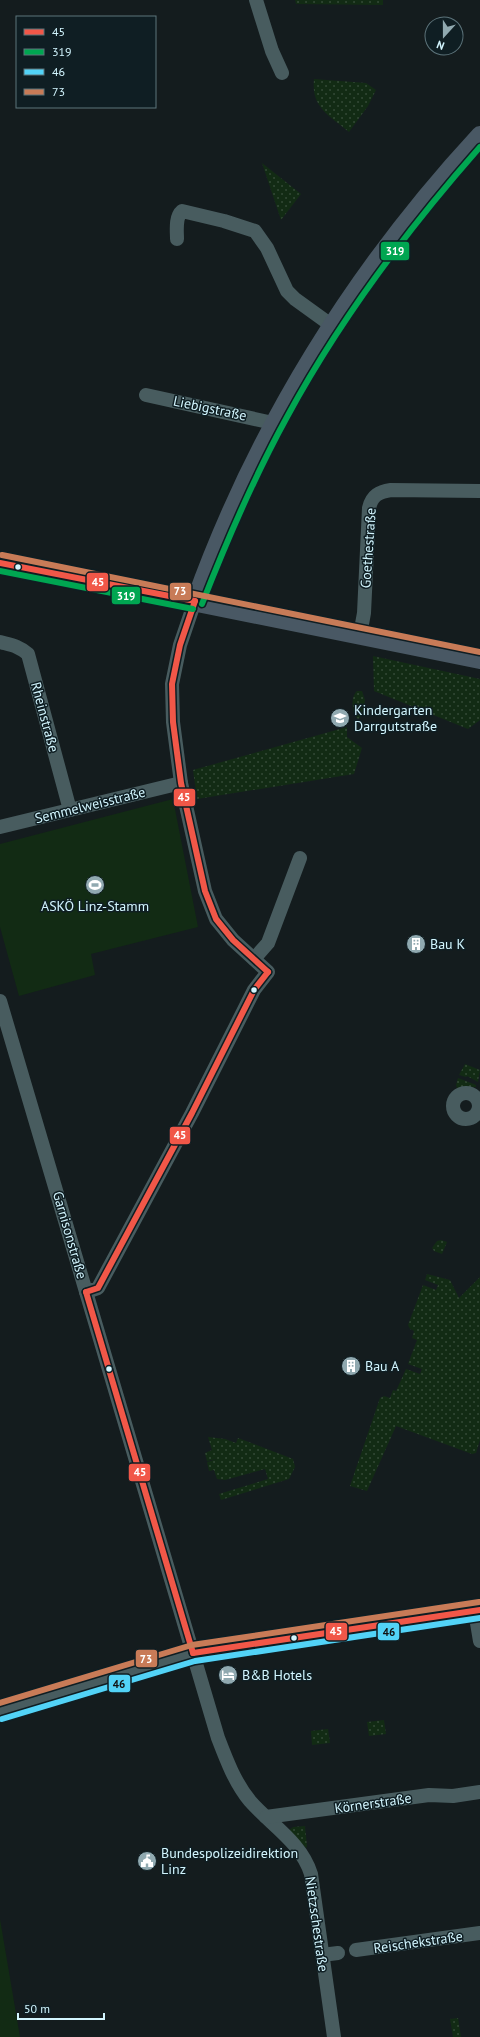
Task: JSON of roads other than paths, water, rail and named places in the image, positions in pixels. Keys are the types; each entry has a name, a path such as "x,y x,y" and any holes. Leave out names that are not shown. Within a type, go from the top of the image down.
{"main road":[{"path":"195,601 224,523 273,423 331,325 426,197 480,135"},
{"path":"0,563 195,601 480,660"}],"street":[{"path":"256,0 272,51 282,73"},
{"path":"177,239 178,214 186,211 248,228 259,236 276,264 287,291 295,300 331,325"},
{"name":"Liebigstraße","path":"146,395 273,423"},
{"name":"Goethestraße","path":"360,635 364,613 369,508 374,496 380,492 392,490 480,491"},
{"path":"86,1292 98,1288 192,1113 254,990 268,972 223,929 210,907 205,891 181,783 173,722 172,684 180,645 195,601"},
{"name":"Rheinstraße","path":"0,642 14,645 28,654 70,810"},
{"name":"Semmelweisstraße","path":"0,827 181,783"},
{"path":"254,959 268,943 300,858"},
{"name":"Garnisonstraße","path":"0,1000 193,1653"},
{"path":"0,1711 193,1653 478,1611 480,1641"},
{"name":"Nietzschestraße","path":"193,1653 225,1758 240,1786 249,1800 298,1849 308,1865 334,2037"},
{"name":"Körnerstraße","path":"266,1817 429,1795 453,1796 480,1792"},
{"name":"Reischekstraße","path":"356,1950 480,1933"},
{"path":"322,1955 338,1953"}],"place":[{"name":"Kindergarten Darrgutstraße","path":"340,718"},
{"name":"ASKÖ Linz-Stamm","path":"95,885"},
{"name":"Bau K","path":"416,944"},
{"name":"Bau A","path":"351,1366"},
{"name":"B&B Hotels","path":"228,1675"},
{"name":"Bundespolizeidirektion Linz","path":"147,1861"}]}
